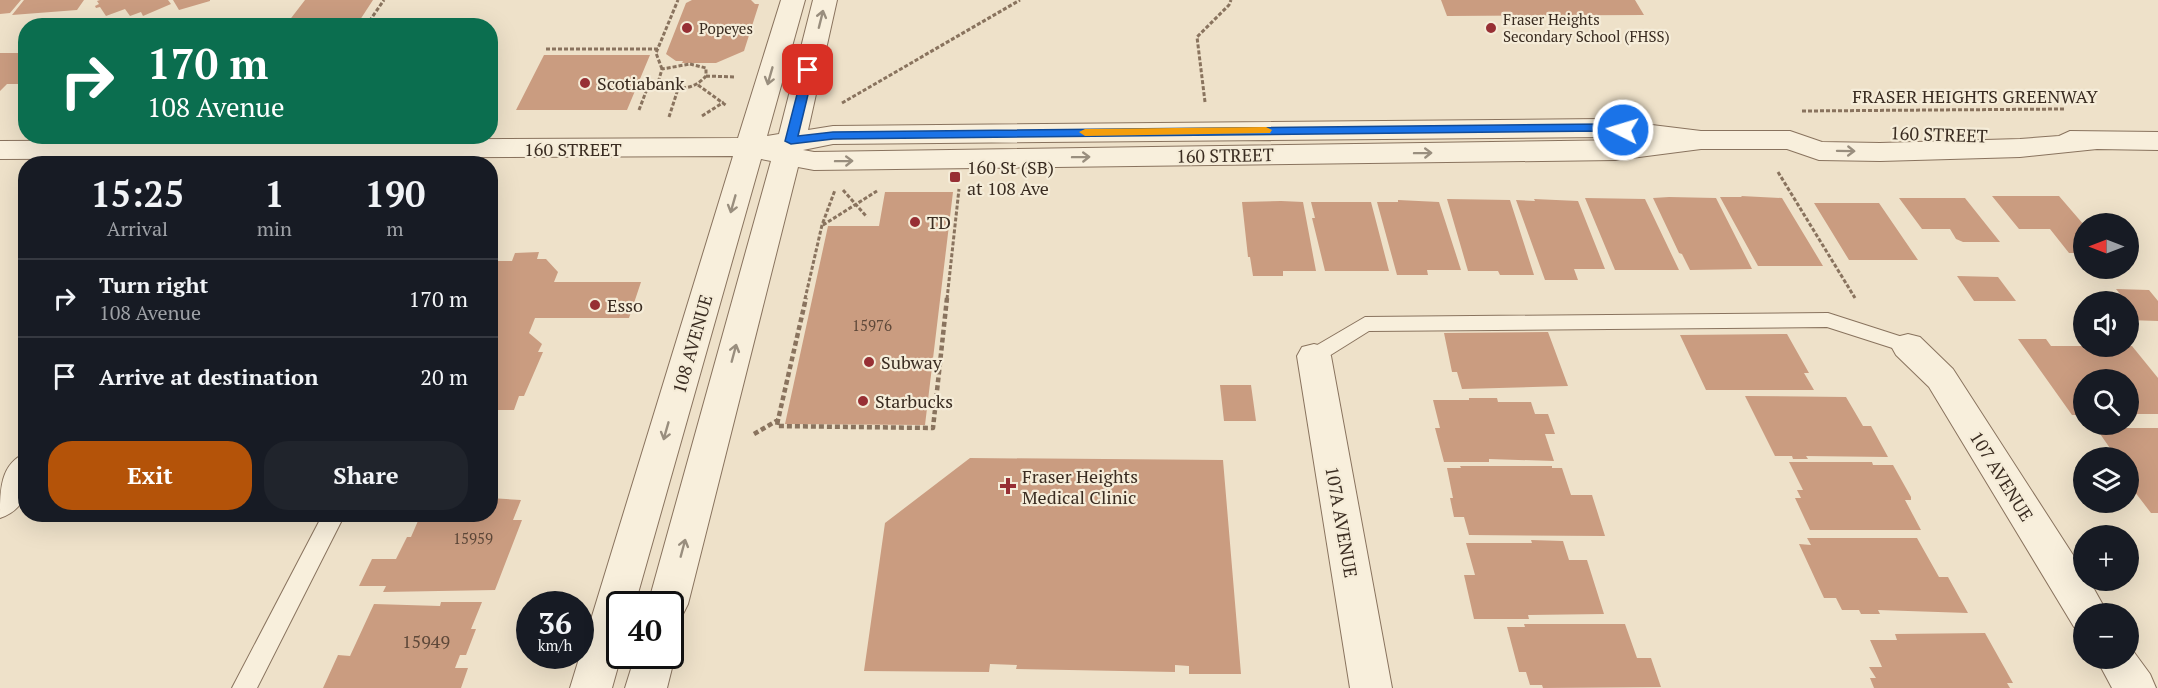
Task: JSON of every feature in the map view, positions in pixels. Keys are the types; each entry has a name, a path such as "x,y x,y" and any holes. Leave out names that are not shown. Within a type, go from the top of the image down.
{"street":[{"name":"108 AVENUE","path":"591,688 793,0"},
{"path":"671,591 825,0"},
{"name":"160 STREET","path":"0,150 254,156 788,148 833,135 1431,128 1603,128 1701,140 1790,140 1819,151 1880,152 2020,148 2090,142 2158,141"},
{"path":"1180,156 1210,142 1370,141 1431,128"},
{"name":"160 STREET","path":"788,148 814,161 1616,151 1701,140"},
{"name":"107 AVENUE","path":"1908,346 1941,378 2081,603"},
{"name":"107A AVENUE","path":"1314,356 1371,688"},
{"path":"0,503 18,479"},
{"path":"646,688 651,669"},
{"path":"2123,669 2135,688"}],"lane":[{"path":"1314,356 1365,324 1828,321 1908,346"},
{"path":"244,688 330,522"}],"path":[{"path":"372,18 384,0"},
{"path":"658,83 662,69 656,53 678,0"},
{"path":"838,105 1020,0"},
{"path":"1206,112 1197,37 1229,5 1231,0"},
{"path":"546,50 658,50"},
{"path":"639,110 647,89 658,83 678,89 698,85 706,76 706,68 701,66 673,65 662,69"},
{"path":"706,76 736,77"},
{"path":"698,85 732,110"},
{"path":"669,118 678,89"},
{"path":"694,122 733,97"},
{"name":"FRASER HEIGHTS GREENWAY","path":"1793,111 2065,109"},
{"path":"1770,172 1779,172 1857,302"},
{"path":"867,217 838,184 822,225 777,426 933,428 960,183"},
{"path":"822,225 854,203 882,188"},
{"path":"745,438 778,420"}],"building":[{"path":"0,0 21,0 10,13 0,14"},
{"path":"24,0 84,0 77,10 12,15"},
{"path":"100,0 168,0 171,4 143,16 141,12 130,16 125,9 106,16 100,7 95,6"},
{"path":"173,0 210,0 210,1 179,10"},
{"path":"305,0 373,0 361,18 291,18"},
{"path":"692,0 751,0 759,4 744,51 716,63 682,63 683,61 676,61 666,54 686,3"},
{"path":"1441,0 1635,0 1644,15 1447,16"},
{"path":"0,53 18,53 18,84 7,84 0,91"},
{"name":"Scotiabank","path":"544,55 650,55 627,110 516,110"},
{"path":"885,192 953,192 925,425 785,424 828,226 879,226"},
{"path":"1992,196 2059,196 2074,213 2073,253 2069,253 2050,229 2019,229"},
{"path":"1720,197 1782,198 1823,266 1758,266"},
{"path":"1585,198 1645,199 1679,270 1615,270"},
{"path":"1653,198 1716,198 1752,269 1690,270 1682,254 1679,253"},
{"path":"1899,198 1965,198 2000,242 1963,242 1956,239 1950,229 1922,229"},
{"path":"1447,199 1510,200 1534,275 1500,275 1498,271 1468,271"},
{"path":"1534,199 1578,201 1605,269 1574,269 1578,280 1545,280 1516,200 1535,201"},
{"path":"1398,200 1439,202 1461,270 1427,270 1428,275 1397,275 1377,202 1398,202"},
{"path":"1242,202 1303,202 1316,271 1283,271 1283,276 1253,276 1250,257 1248,257"},
{"path":"1311,202 1371,202 1389,271 1325,271 1312,218 1315,218"},
{"path":"1814,203 1879,203 1918,260 1849,260"},
{"path":"539,252 537,259 546,259 558,272 554,282 641,282 629,318 535,318 529,333 542,344 538,352 543,352 524,396 519,396 514,410 498,410 498,261 512,261 515,253"},
{"path":"1957,276 1998,277 2016,301 1974,301"},
{"path":"2116,289 2149,290 2158,301 2158,321 2139,320 2139,291 2118,291"},
{"path":"1548,332 1568,386 1462,389 1457,372 1452,372 1444,333"},
{"path":"1787,334 1809,373 1804,373 1814,390 1706,390 1680,335"},
{"path":"2018,339 2046,339 2051,346 2073,346 2073,357 2139,357 2139,355 2158,378 2158,414 2139,414 2139,369 2073,369 2072,415"},
{"path":"1220,385 1251,385 1256,421 1224,421"},
{"path":"1745,396 1846,397 1863,426 1871,426 1888,457 1806,456 1808,459 1793,459 1792,456 1775,456"},
{"path":"1469,398 1497,398 1498,402 1531,402 1535,414 1548,414 1555,434 1545,434 1554,461 1489,459 1489,462 1444,462 1435,428 1440,428 1433,400 1469,400"},
{"path":"2139,428 2158,428 2158,513 2151,513 2139,497 2139,447 2109,447 2101,435 2139,435"},
{"path":"970,458 1223,460 1241,674 1189,674 1189,666 1175,665 1175,672 1016,669 1017,665 990,664 989,672 864,671 885,523"},
{"path":"1789,462 1872,462 1873,465 1893,465 1911,497 1911,500 1905,500 1921,530 1810,530 1795,498 1801,498 1797,490 1803,490"},
{"path":"1460,466 1552,466 1552,468 1562,468 1571,495 1592,495 1605,536 1469,535 1464,517 1454,517 1450,498 1453,498 1447,468 1461,468"},
{"path":"498,499 521,500 513,520 522,520 495,590 383,592 386,586 359,586 372,559 396,559 407,537 411,537 418,522 498,522"},
{"path":"1807,538 1917,538 1939,577 1948,577 1968,613 1878,610 1880,614 1861,614 1859,610 1842,610 1836,598 1824,598 1799,544 1811,545"},
{"path":"1531,540 1563,541 1569,560 1587,560 1604,614 1528,615 1529,619 1474,619 1464,575 1475,575 1466,543 1532,543"},
{"path":"441,602 482,602 471,629 476,629 466,655 460,655 455,668 468,668 461,688 323,688 338,655 350,656 374,604 440,606"},
{"path":"1524,624 1625,624 1637,658 1651,658 1661,687 1543,688 1542,685 1530,685 1526,672 1519,672 1507,627 1525,627"},
{"path":"1985,633 2013,683 2007,683 2010,688 1874,688 1870,678 1876,678 1869,667 1882,667 1870,640 1897,640 1895,634"}],"slow traffic":[{"path":"1085,132 1266,130"}],"place":[{"name":"Popeyes","path":"687,28"},
{"name":"Fraser Heights Secondary School (FHSS)","path":"1491,28"},
{"name":"Scotiabank","path":"585,83"},
{"name":"160 St (SB) at 108 Ave","path":"955,177"},
{"name":"TD","path":"915,222"},
{"name":"Esso","path":"595,305"},
{"name":"Subway","path":"869,362"},
{"name":"Starbucks","path":"863,401"},
{"name":"Fraser Heights Medical Clinic","path":"1008,486"}],"route":[{"path":"808,70 791,141 833,135 1452,128 1623,130"}]}
